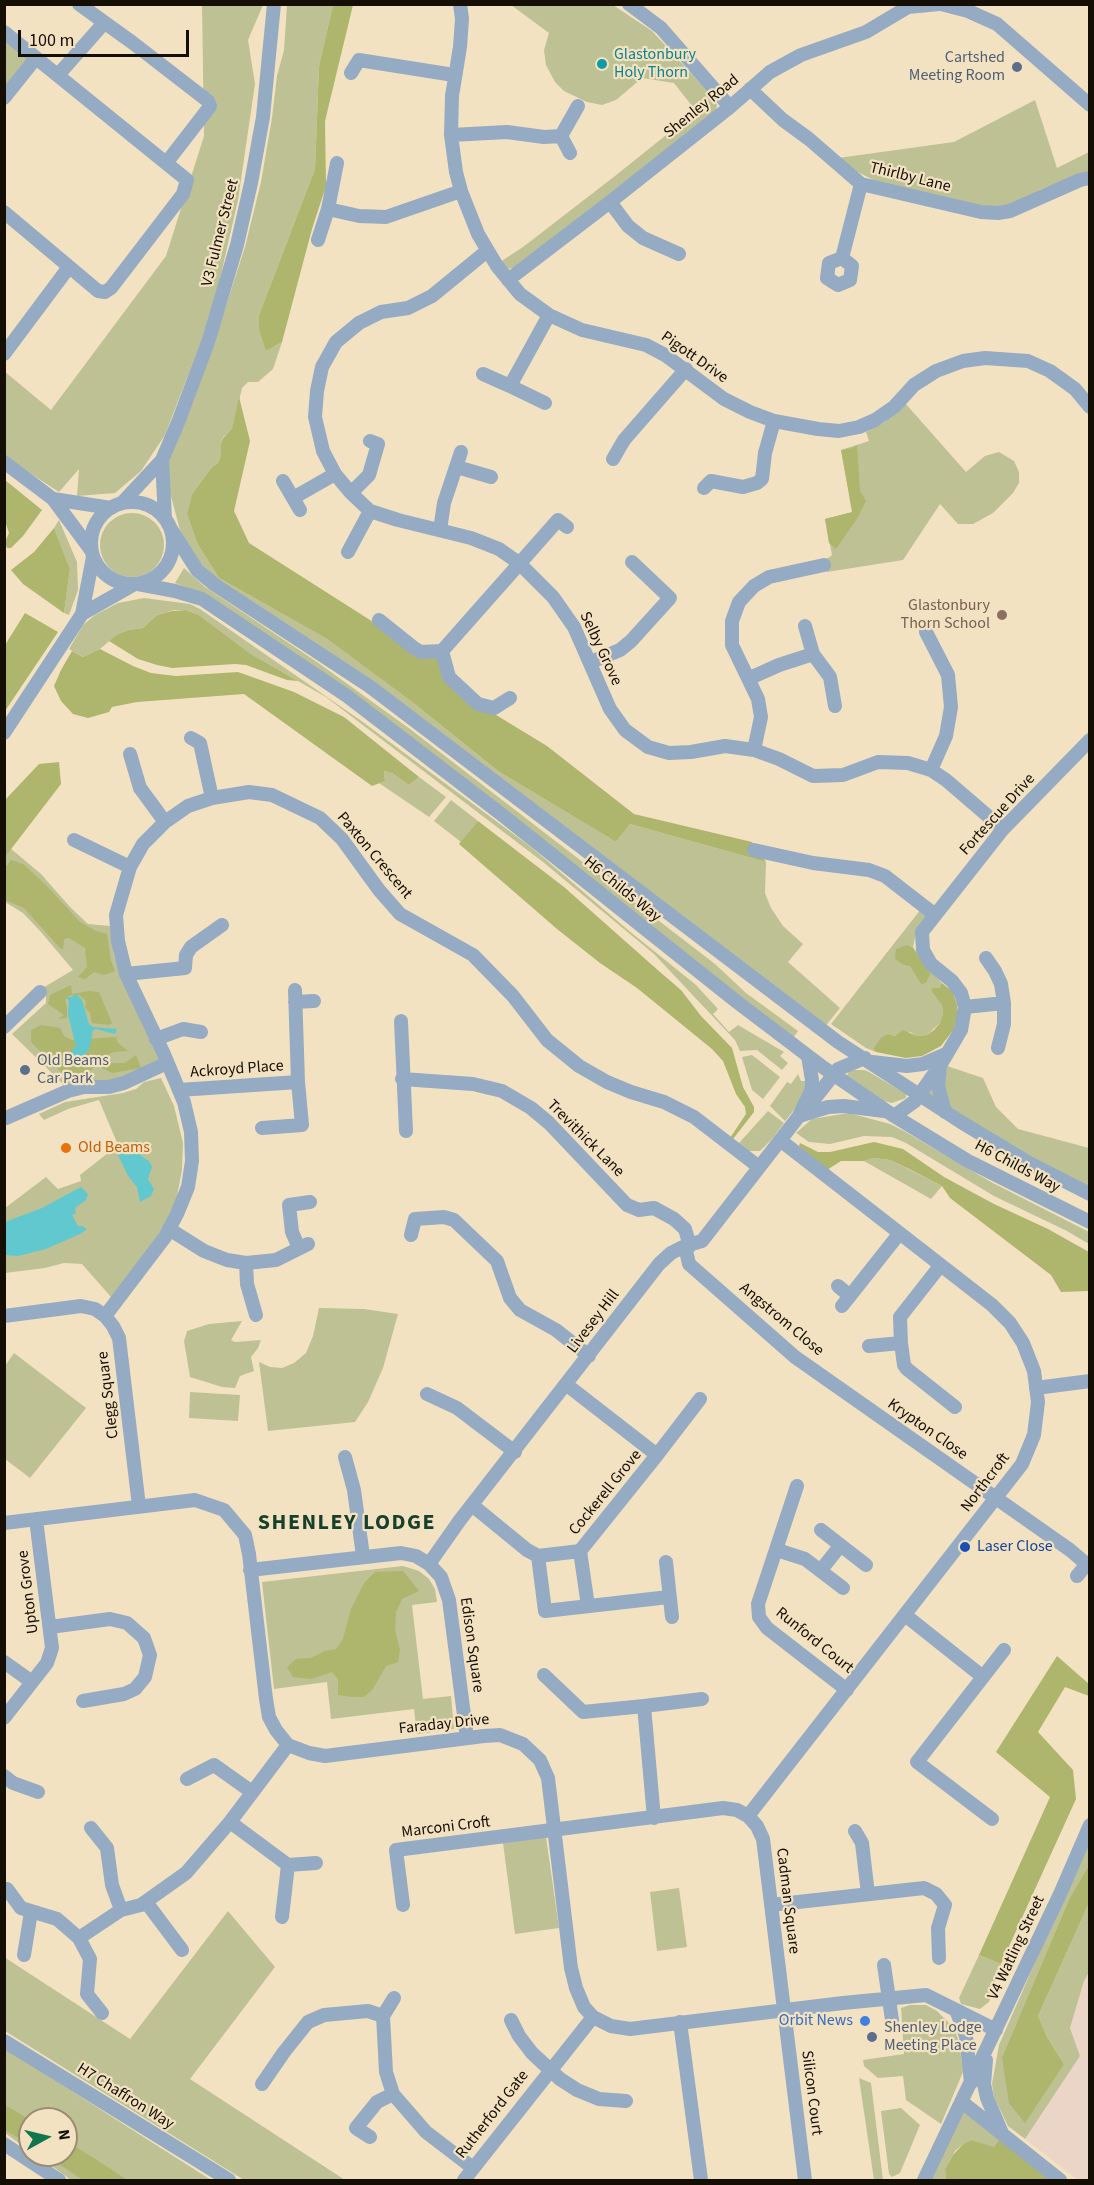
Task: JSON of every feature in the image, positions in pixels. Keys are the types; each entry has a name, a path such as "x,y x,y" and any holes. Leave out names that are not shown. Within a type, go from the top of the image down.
{"street":[{"path":"79,4 198,94 210,106 167,162"},
{"name":"V3 Fulmer Street","path":"117,505 162,460 208,342 237,245 251,183 263,117 274,4"},
{"name":"Pigott Drive","path":"460,4 462,19 460,47 454,75 451,135 461,191 478,234 508,280 520,294 549,315 582,330 646,345 686,369 724,399 774,421 818,429 839,431 859,427 875,420 894,407 914,385 936,371 963,361 985,358 1028,361 1050,371 1075,389 1089,407"},
{"path":"629,4 661,28 730,107"},
{"name":"Shenley Road","path":"508,280 730,107 770,72 801,55 866,32 907,6 940,4 968,11 997,24 1089,105"},
{"path":"58,75 104,23"},
{"path":"4,32 187,180 183,195 111,288 105,292 98,291 4,212"},
{"path":"4,98 36,58"},
{"path":"351,73 359,60 454,75"},
{"name":"Thirlby Lane","path":"750,89 783,120 809,139 861,184 981,212 998,213 1010,211 1089,178"},
{"path":"561,136 578,106"},
{"path":"451,135 507,132 544,137 561,136"},
{"path":"561,136 570,153"},
{"path":"318,240 328,209 337,163"},
{"path":"842,258 861,184"},
{"path":"328,209 359,216 386,217 461,191"},
{"path":"610,202 628,226 643,238 679,254"},
{"name":"Selby Grove","path":"487,250 432,296 408,308 381,312 359,323 336,342 322,367 316,391 315,417 323,451 335,474 351,493 370,511 471,537 499,549 519,563 553,597 574,627 610,710 625,730 648,747 669,753 725,746 754,750 779,759 813,776 843,775 878,762 908,763 931,770 946,780 1004,829"},
{"path":"4,354 69,267"},
{"path":"510,386 549,315"},
{"path":"613,459 619,436 686,369"},
{"path":"483,374 545,403"},
{"path":"708,480 743,487 762,479 765,453 774,421"},
{"path":"351,493 369,475 378,444 370,441"},
{"path":"440,530 444,503 461,452"},
{"name":"V3 Fulmer Street","path":"162,460 168,524"},
{"path":"4,462 52,499 108,578 120,583 136,584 150,581 160,574 167,564 172,553 173,541 168,524 151,506 142,503 117,505 52,499"},
{"path":"457,467 490,477"},
{"path":"283,481 296,504 335,474"},
{"path":"4,733 82,614 92,553 91,537 101,515 117,505"},
{"path":"348,552 370,511"},
{"path":"379,620 421,652 442,651 558,520"},
{"name":"H6 Childs Way","path":"168,524 197,570 215,585 369,686 838,1042 945,1112 1029,1162 1089,1194"},
{"path":"591,662 626,646 673,602 632,562"},
{"path":"754,750 761,717 758,699 750,678 732,645 732,621 739,602 754,586 769,577 824,566"},
{"path":"82,614 136,584"},
{"name":"H6 Childs Way","path":"136,584 175,591 202,599 348,696 829,1071 890,1113 968,1161 1089,1222"},
{"path":"805,626 813,654 830,677 835,706"},
{"path":"926,632 948,675 951,706 946,736 931,770"},
{"path":"442,651 448,677 478,704 494,708 510,698"},
{"path":"750,678 779,665 813,654"},
{"path":"200,739 212,798"},
{"name":"Fortescue Drive","path":"965,1007 961,993 952,981 930,964 923,950 922,932 934,914 1004,829 1089,740"},
{"path":"136,761 141,788 165,822"},
{"name":"Paxton Crescent","path":"105,1316 169,1229 188,1187 192,1161 191,1132 178,1090 168,1063 126,974 118,941 116,915 130,867 143,844 165,822 188,806 212,798 249,792 272,795 320,818 342,839 379,890 400,914 473,955 513,996 547,1040 579,1066 607,1082 664,1102 694,1117 759,1167"},
{"path":"83,840 130,867"},
{"path":"754,850 813,863 869,870 885,876 934,914"},
{"path":"126,974 186,974 186,955 191,947 222,925"},
{"path":"986,958 1001,984 1004,1003 1004,1024 998,1048"},
{"path":"7,1019 40,992"},
{"name":"Ackroyd Place","path":"262,1128 302,1125 295,996 314,1001"},
{"path":"803,1110 844,1106 890,1113 915,1101 962,1030 965,1007 1004,1003"},
{"path":"400,1021 406,1131"},
{"path":"156,1040 183,1029 201,1032"},
{"name":"Livesey Hill","path":"803,1110 811,1090 812,1080 808,1056"},
{"path":"867,1060 907,1066 943,1059"},
{"path":"943,1059 938,1086 945,1112"},
{"name":"Livesey Hill","path":"429,1564 659,1264 671,1253 702,1241 803,1110 816,1097 829,1071 867,1060"},
{"path":"6,1118 37,1106 68,1090 84,1087 109,1087 124,1083 168,1063"},
{"name":"Trevithick Lane","path":"402,1079 473,1084 502,1091 531,1108 549,1123 627,1205 639,1210 654,1208 674,1219 685,1229 687,1246"},
{"name":"Ackroyd Place","path":"178,1090 298,1082"},
{"name":"Northcroft","path":"748,1816 1022,1464 1034,1435 1038,1402 1034,1371 1023,1343 1010,1323 992,1305 780,1140"},
{"path":"169,1229 204,1251 227,1260 246,1263 276,1260 304,1246 292,1232 283,1206 310,1202"},
{"path":"411,1235 411,1214 454,1220 497,1261 510,1298 520,1310 556,1330 589,1356"},
{"path":"838,1286 846,1301 899,1234"},
{"name":"Angstrom Close","path":"687,1246 689,1264 795,1357 868,1409"},
{"path":"246,1263 247,1284 256,1315"},
{"path":"940,1266 900,1317 901,1343 904,1365 907,1369 955,1407"},
{"path":"4,1316 81,1306 95,1309 105,1316"},
{"name":"Clegg Square","path":"105,1316 119,1338 139,1506"},
{"path":"869,1346 901,1343"},
{"path":"1036,1388 1089,1381"},
{"name":"Cockerell Grove","path":"567,1385 657,1455"},
{"path":"427,1394 457,1408 515,1452"},
{"name":"Cockerell Grove","path":"538,1556 580,1551 700,1399"},
{"name":"Krypton Close","path":"868,1409 996,1498"},
{"path":"345,1457 354,1490 363,1556"},
{"name":"Runford Court","path":"797,1486 758,1604 759,1617 767,1628 847,1690"},
{"path":"996,1498 1071,1550 1088,1566 1077,1575"},
{"path":"4,1523 195,1500 224,1510 245,1535 269,1717 288,1745 230,1822 186,1873 146,1902 121,1910 79,1938"},
{"path":"472,1505 526,1550 538,1556 544,1611 669,1597"},
{"name":"Upton Grove","path":"4,1718 46,1663 52,1648 36,1519"},
{"path":"821,1530 866,1565"},
{"path":"820,1570 840,1546"},
{"path":"777,1550 805,1559 843,1588"},
{"name":"Cockerell Grove","path":"580,1551 588,1606"},
{"path":"250,1570 401,1553 416,1556 429,1564"},
{"path":"666,1562 672,1617"},
{"name":"Edison Square","path":"429,1564 441,1577 449,1600 467,1738"},
{"path":"905,1615 983,1677"},
{"path":"50,1627 110,1619 127,1623 144,1638 150,1655 145,1677 135,1689 124,1694 98,1691 83,1701"},
{"path":"992,1819 913,1759 1004,1650"},
{"path":"4,1662 32,1682"},
{"path":"544,1675 583,1712 702,1699"},
{"path":"644,1706 654,1818"},
{"name":"Faraday Drive","path":"288,1745 325,1756 500,1735 523,1744 540,1760 548,1778 572,1968 576,1988 584,2007 593,2017"},
{"path":"187,1779 216,1758 252,1792"},
{"path":"4,1776 13,1783 38,1792"},
{"path":"555,1831 723,1808 737,1810 748,1816"},
{"name":"Cadman Square","path":"748,1816 757,1826 763,1839 784,2010"},
{"path":"230,1822 288,1865 316,1863"},
{"name":"V4 Watling Street","path":"924,2181 1060,1894 1089,1825"},
{"path":"92,1828 107,1848 112,1885 121,1910"},
{"name":"Marconi Croft","path":"403,1905 396,1850 555,1831"},
{"path":"855,1831 862,1843 868,1894"},
{"path":"282,1917 288,1865"},
{"path":"771,1905 924,1888 936,1894 950,1916 938,1928 939,1958"},
{"path":"7,1889 21,1908 57,1918 79,1938 90,1959 87,1994 102,2013"},
{"path":"146,1902 182,1950"},
{"path":"24,1954 31,1912"},
{"path":"883,1965 892,2020"},
{"path":"593,2017 611,2026 630,2029 926,1995 996,2030"},
{"path":"394,1998 383,2016 386,2072 393,2094 426,2132 473,2168"},
{"name":"Silicon Court","path":"784,2010 805,2181"},
{"path":"956,2010 966,2036 971,2082"},
{"path":"262,2084 308,2022 324,2015 368,2011 383,2016"},
{"name":"Rutherford Gate","path":"464,2181 549,2070 593,2017"},
{"name":"Rutherford Gate","path":"511,2020 519,2036 532,2053 549,2070 577,2090 599,2099 626,2100"},
{"path":"680,2022 701,2181"},
{"name":"H7 Chaffron Way","path":"4,2041 229,2181"},
{"path":"987,2049 984,2084 987,2098 1003,2135"},
{"path":"370,2137 356,2128 377,2102 393,2094"},
{"path":"962,2102 1060,2181"},
{"path":"4,2144 59,2181"}],"shaded area":[{"path":"1089,1972 1089,2180 1078,2180 1025,2139 1080,2056 1070,2028 1084,1981"}],"green space":[{"path":"202,5 263,5 248,40 255,84 238,200 219,283 200,344 165,435 141,471 115,493 77,496 79,469 59,492 5,457 4,371 51,410 166,256 204,136"},
{"path":"287,5 333,5 319,66 315,169 259,315 266,351 282,342 273,369 258,382 248,382 242,388 232,430 223,437 218,463 212,467 192,494 187,514 197,543 219,578 327,639 416,705 498,771 616,842 630,824 766,862 765,893 771,908 783,926 803,944 788,962 840,1008 824,1028 218,580 194,557 180,530 169,489 168,462 211,352 245,247 261,182 277,76 284,50"},
{"path":"333,5 353,5 325,121 326,186 312,229 282,342 266,351 259,329 259,315 315,169 319,66"},
{"path":"511,5 613,5 652,31 710,94 717,105 716,111 700,124 514,268 506,269 500,262 523,247 696,111 674,83 642,78 616,100 602,105 587,102 564,91 555,82 546,65 544,50 549,33"},
{"path":"5,35 32,58 5,93"},
{"path":"1035,100 1057,168 1089,152 1089,173 1039,190 1040,198 998,210 886,186 831,159 954,142"},
{"path":"239,397 250,441 234,511 249,543 414,648 442,651 449,677 478,704 547,746 634,814 752,842 766,862 630,824 616,842 498,771 416,705 327,639 219,578 197,543 187,514 192,494 212,467 218,463 223,438 232,429"},
{"path":"905,403 966,472 985,456 999,452 1014,461 1019,472 1019,483 1013,493 993,513 973,524 958,524 940,504 903,560 827,572 825,560 832,555 825,519 853,512 841,450 869,441 866,432 885,422"},
{"path":"857,445 860,491 866,501 836,549 829,543 825,519 852,512 841,450"},
{"path":"5,480 42,510 11,548 7,548 5,542 9,533 5,521"},
{"path":"132,513 155,522 164,545 155,568 132,577 109,568 100,545 109,522"},
{"path":"59,520 77,562 78,590 69,615 64,613 70,569 54,528"},
{"path":"54,528 70,569 64,613 23,584 11,570 34,552"},
{"path":"184,568 205,587 317,662 410,729 715,964 746,993 798,1031 791,1041 199,592 175,583"},
{"path":"144,598 190,604 200,609 360,720 531,847 696,985 718,1009 713,1014 729,1032 738,1025 784,1052 780,1056 788,1063 782,1070 757,1050 740,1051 735,1040 654,954 543,862 326,697 251,654 199,615 186,610 174,610 157,615 143,628 128,630 116,635 100,649 83,657 69,649 83,625 95,615 118,603"},
{"path":"186,610 199,615 251,654 298,681 287,680 246,665 172,668 157,665 138,659 109,641 128,630 143,628 157,615"},
{"path":"25,613 58,632 5,711 5,645"},
{"path":"100,649 151,673 176,676 238,672 294,692 344,717 419,777 409,785 392,773 384,771 385,781 372,786 244,694 137,702 112,707 109,712 88,718 73,714 61,701 54,686 72,651 83,657"},
{"path":"59,762 61,784 5,857 5,800 39,764"},
{"path":"384,771 392,773 409,785 419,777 446,797 429,817 379,783 385,781"},
{"path":"451,800 478,821 461,842 434,821"},
{"path":"478,821 564,887 681,990 701,1016 732,1048 743,1087 754,1107 754,1112 733,1139 730,1138 746,1114 745,1107 736,1094 723,1061 712,1049 637,988 600,963 557,929 459,844"},
{"path":"10,848 41,874 88,924 110,926 114,956 159,1060 130,1077 66,1087 12,1034 46,1003 46,994 41,989 73,970 23,913 5,902 5,857"},
{"path":"11,860 23,864 80,922 107,934 115,971 104,975 94,972 85,979 78,977 87,967 85,948 69,938 64,939 63,949 60,948 24,908 5,900 5,868"},
{"path":"921,909 927,915 917,928 913,947 925,965 942,983 939,988 933,988 942,1005 943,1013 940,1023 927,1035 917,1036 910,1032 895,1036 888,1034 873,1049 876,1052 866,1048 831,1024"},
{"path":"907,945 913,948 930,974 926,983 921,984 910,966 895,959 896,949"},
{"path":"942,983 953,992 958,1015 954,1029 941,1046 922,1056 906,1058 876,1052 873,1049 882,1037 888,1034 895,1036 903,1030 917,1036 927,1035 934,1030 940,1023 943,1013 942,1005 931,990 939,988"},
{"path":"71,985 72,994 99,992 112,1023 109,1025 92,1023 90,1013 85,1008 86,1001 79,995 69,996 65,1000 67,1018 58,1019 64,1015 48,1004 50,995"},
{"path":"41,1025 60,1028 64,1036 72,1040 116,1037 118,1043 128,1051 114,1052 103,1057 111,1063 125,1063 136,1055 141,1068 112,1073 96,1065 87,1074 74,1078 62,1073 31,1042 31,1030"},
{"path":"752,1055 780,1077 763,1099 752,1090 742,1057"},
{"path":"941,1064 983,1078 996,1107 1018,1129 1089,1148 1089,1194 919,1096"},
{"path":"849,1071 869,1072 906,1094 906,1098 892,1103 883,1101 846,1077"},
{"path":"798,1074 801,1081 805,1081 803,1099 785,1121 770,1106 787,1082 791,1084"},
{"path":"161,1078 174,1106 183,1143 182,1170 176,1201 147,1254 111,1297 82,1264 64,1263 5,1273 5,1208 46,1177 58,1189 81,1181 80,1175 118,1145 99,1100 68,1109 44,1120 39,1114 65,1102 123,1093 136,1089 144,1082"},
{"path":"768,1111 784,1123 760,1151 749,1151 739,1143"},
{"path":"849,1113 890,1124 904,1131 991,1182 1089,1232 1089,1244 994,1196 906,1143 892,1137 864,1136 830,1144 809,1142 796,1133 812,1119"},
{"path":"874,1142 903,1149 944,1177 1089,1252 1089,1291 1061,1292 1051,1275 950,1198 942,1186 911,1170 890,1160 873,1158 864,1161 841,1161 827,1170 799,1146 800,1143 818,1152 830,1152"},
{"path":"873,1158 890,1160 942,1186 931,1199 864,1161"},
{"path":"319,1308 364,1309 398,1314 383,1368 368,1402 355,1422 268,1431 259,1362 270,1367 282,1368 294,1363 306,1353 313,1336"},
{"path":"242,1321 231,1340 235,1342 261,1340 251,1357 254,1371 240,1376 235,1388 222,1387 190,1377 184,1341 187,1331 209,1324"},
{"path":"14,1353 86,1408 30,1478 5,1459 5,1366"},
{"path":"190,1392 240,1395 238,1421 189,1418"},
{"path":"403,1566 419,1571 429,1579 435,1589 437,1602 412,1605 423,1699 451,1696 454,1729 417,1734 414,1709 331,1719 327,1682 274,1689 262,1582"},
{"path":"403,1571 419,1591 402,1599 396,1612 395,1630 400,1650 398,1662 386,1666 373,1689 364,1697 338,1695 338,1679 332,1672 311,1679 293,1677 287,1667 296,1659 311,1658 325,1651 336,1649 343,1639 351,1609 364,1583 375,1572"},
{"path":"1057,1656 1089,1684 1089,1696 1065,1687 1038,1732 1073,1770 1076,1799 1001,1964 979,1955 1050,1797 996,1752"},
{"path":"1089,1829 1089,1865 1070,1897 1002,2057 1064,2064 1047,2037 1038,2016 1089,1903 1089,1972 1084,1981 1070,2028 1080,2056 1025,2139 1008,2126 994,2097 992,2084 999,2045"},
{"path":"546,1837 559,1928 515,1934 503,1843"},
{"path":"1089,1865 1089,1903 1038,2016 1047,2037 1064,2064 1025,2123 1009,2103 1002,2057 1070,1897"},
{"path":"679,1888 687,1947 657,1951 650,1892"},
{"path":"228,1911 275,1967 190,2079 345,2180 244,2180 5,2031 4,1957 130,2039"},
{"path":"979,1955 1001,1964 989,2002 980,2009 961,2004 959,1998"},
{"path":"910,2005 926,2005 937,2011 953,2027 959,2041 963,2072 941,2124 906,2100 903,2076 878,2078 864,2066 863,2060 904,2054 901,2008"},
{"path":"4,2048 211,2180 71,2180 53,2167 78,2167 78,2107 18,2107 18,2142 5,2133"},
{"path":"859,2078 871,2083 883,2180 874,2180"},
{"path":"962,2102 1003,2135 994,2148 971,2140 963,2144 955,2151 945,2169 946,2180 924,2180"},
{"path":"5,2105 18,2113 18,2138 5,2130"},
{"path":"901,2108 920,2125 900,2173 892,2177 889,2174 881,2111"},
{"path":"1003,2135 1060,2180 946,2180 945,2169 963,2144 971,2140 994,2147"},
{"path":"78,2148 127,2180 83,2180 63,2167 78,2167"}],"water":[{"path":"76,994 82,1000 89,1024 93,1027 117,1029 115,1034 93,1030 90,1047 84,1057 70,1063 65,1060 76,1046 68,1015 69,1001 66,997"},
{"path":"138,1141 141,1156 149,1161 152,1167 148,1179 154,1189 151,1196 140,1202 137,1187 128,1176 118,1155"},
{"path":"81,1187 88,1194 86,1200 75,1208 76,1213 72,1215 78,1226 87,1229 46,1249 18,1256 5,1255 5,1222 42,1208"}],"place":[{"name":"Glastonbury Holy Thorn","path":"602,64"},
{"name":"Cartshed Meeting Room","path":"1017,67"},
{"name":"Glastonbury Thorn School","path":"1002,615"},
{"name":"Old Beams Car Park","path":"25,1070"},
{"name":"Old Beams","path":"66,1148"},
{"name":"Laser Close","path":"965,1547"},
{"name":"Orbit News","path":"865,2021"},
{"name":"Shenley Lodge Meeting Place","path":"872,2037"}],"district":[{"name":"SHENLEY LODGE","path":"347,1524"}]}
